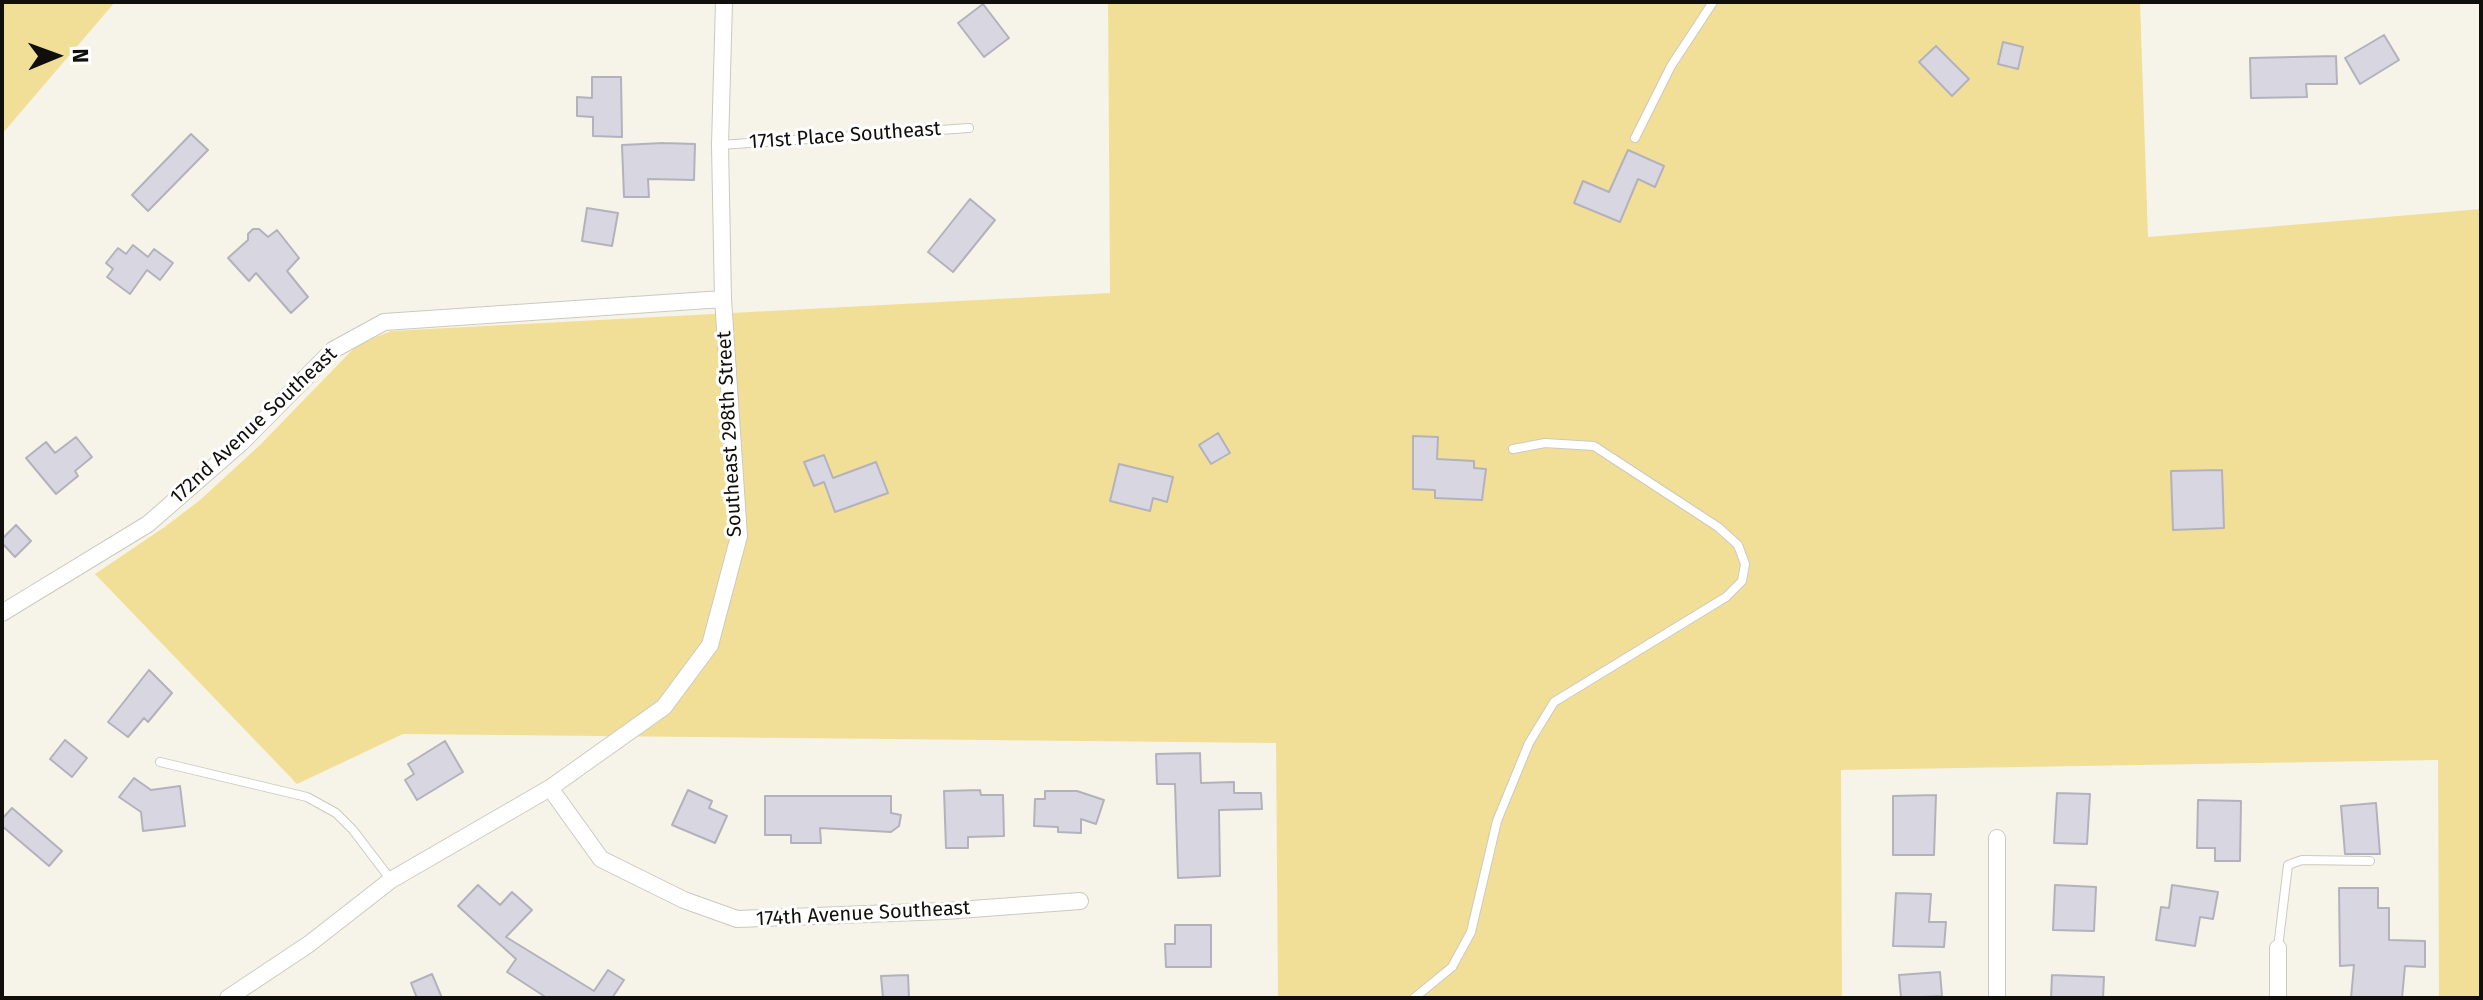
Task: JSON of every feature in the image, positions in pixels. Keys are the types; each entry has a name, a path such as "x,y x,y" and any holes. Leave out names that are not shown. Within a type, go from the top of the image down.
{"street":[{"name":"Southeast 298th Street","path":"228,998 309,944 391,880 550,788 664,707 710,645 739,536 723,299 720,145 724,2"},
{"name":"172nd Avenue Southeast","path":"2,613 148,524 241,443 333,350 384,322 723,299"},
{"name":"174th Avenue Southeast","path":"550,788 601,859 684,900 737,919 945,911 1080,901"},
{"path":"1997,838 1997,998"},
{"path":"2278,948 2278,998"}],"lane":[{"path":"1635,138 1671,66 1713,2"},
{"name":"171st Place Southeast","path":"720,145 969,128"},
{"path":"1414,998 1452,967 1471,932 1497,821 1529,743 1554,702 1726,597 1742,581 1745,564 1738,545 1718,527 1594,446 1545,443 1513,449"},
{"path":"160,762 307,797 336,813 391,880"},
{"path":"2278,948 2288,865 2302,860 2370,861"}],"shaded area":[{"path":"2,2 115,2 2,134"},
{"path":"1108,2 2140,2 2148,237 2481,209 2481,998 2439,998 2438,760 1841,770 1842,998 1278,998 1276,743 403,734 297,784 95,574 200,500 260,445 358,344 391,331 1110,293"}],"building":[{"path":"983,4 1009,38 984,57 958,23"},
{"path":"2384,35 2399,60 2360,84 2345,58"},
{"path":"2003,42 2023,47 2018,69 1998,64"},
{"path":"1936,46 1969,79 1952,96 1919,62"},
{"path":"2336,56 2337,84 2306,84 2307,97 2251,98 2250,58"},
{"path":"592,77 621,77 622,137 593,136 593,117 577,116 577,97 592,98"},
{"path":"191,134 208,150 148,211 132,195"},
{"path":"695,144 694,180 648,179 649,197 624,197 622,145"},
{"path":"1628,150 1664,166 1655,187 1638,179 1620,222 1574,203 1583,181 1609,192"},
{"path":"970,199 995,220 953,272 928,252"},
{"path":"587,208 618,213 612,246 582,241"},
{"path":"253,229 259,229 268,237 277,230 299,258 287,271 308,297 291,313 256,273 249,281 228,258 248,240 248,234"},
{"path":"133,245 148,257 154,249 173,263 160,280 147,270 130,294 107,277 113,269 106,263 118,248 126,254"},
{"path":"1218,433 1230,453 1211,464 1199,445"},
{"path":"1413,436 1438,437 1437,459 1474,461 1474,468 1486,469 1482,500 1435,498 1435,490 1413,489"},
{"path":"76,437 92,457 75,471 78,476 56,494 26,458 46,442 55,453"},
{"path":"824,455 833,478 876,462 888,493 835,512 824,482 814,486 804,462"},
{"path":"1119,464 1173,477 1167,502 1153,498 1150,511 1110,501"},
{"path":"2222,470 2224,528 2173,530 2171,471"},
{"path":"16,525 31,541 15,557 2,539"},
{"path":"149,670 172,693 148,722 144,718 128,737 108,722"},
{"path":"65,740 87,758 72,777 50,759"},
{"path":"445,741 463,772 417,800 405,780 414,774 408,764"},
{"path":"1200,753 1201,783 1234,782 1234,793 1261,793 1262,809 1219,810 1220,876 1178,878 1175,784 1157,784 1156,754"},
{"path":"134,778 151,790 180,786 185,826 143,831 141,812 119,797"},
{"path":"688,790 712,801 709,808 727,816 715,843 672,825"},
{"path":"980,790 981,795 1003,795 1004,836 968,837 968,848 946,848 944,791"},
{"path":"1045,791 1077,791 1104,800 1096,824 1081,819 1081,833 1058,832 1058,827 1034,826 1035,799 1045,799"},
{"path":"2057,793 2090,794 2087,844 2054,843"},
{"path":"1936,795 1934,855 1893,855 1893,796"},
{"path":"765,796 891,796 891,813 901,815 899,826 891,832 820,828 821,843 791,843 791,835 765,835"},
{"path":"2198,800 2241,801 2240,861 2215,861 2215,848 2197,848"},
{"path":"2376,803 2380,854 2345,854 2341,806"},
{"path":"12,808 62,851 49,866 2,826 2,819"},
{"path":"478,885 500,905 512,892 532,910 506,937 594,991 608,970 624,980 612,998 547,998 507,972 516,959 458,906"},
{"path":"2055,885 2096,887 2094,931 2053,930"},
{"path":"2172,885 2218,892 2213,919 2200,917 2195,946 2156,940 2161,907 2169,908"},
{"path":"2339,888 2378,888 2378,908 2389,908 2389,940 2425,941 2425,967 2405,966 2402,998 2351,998 2354,965 2340,966"},
{"path":"1896,893 1931,894 1929,922 1946,922 1944,947 1893,946"},
{"path":"1175,925 1211,925 1211,967 1166,967 1165,944 1175,944"},
{"path":"1940,972 1942,996 1901,998 1899,975"},
{"path":"432,974 442,998 417,998 411,983"},
{"path":"908,975 909,998 883,998 881,976"},
{"path":"2052,975 2104,977 2103,998 2051,998"}]}
